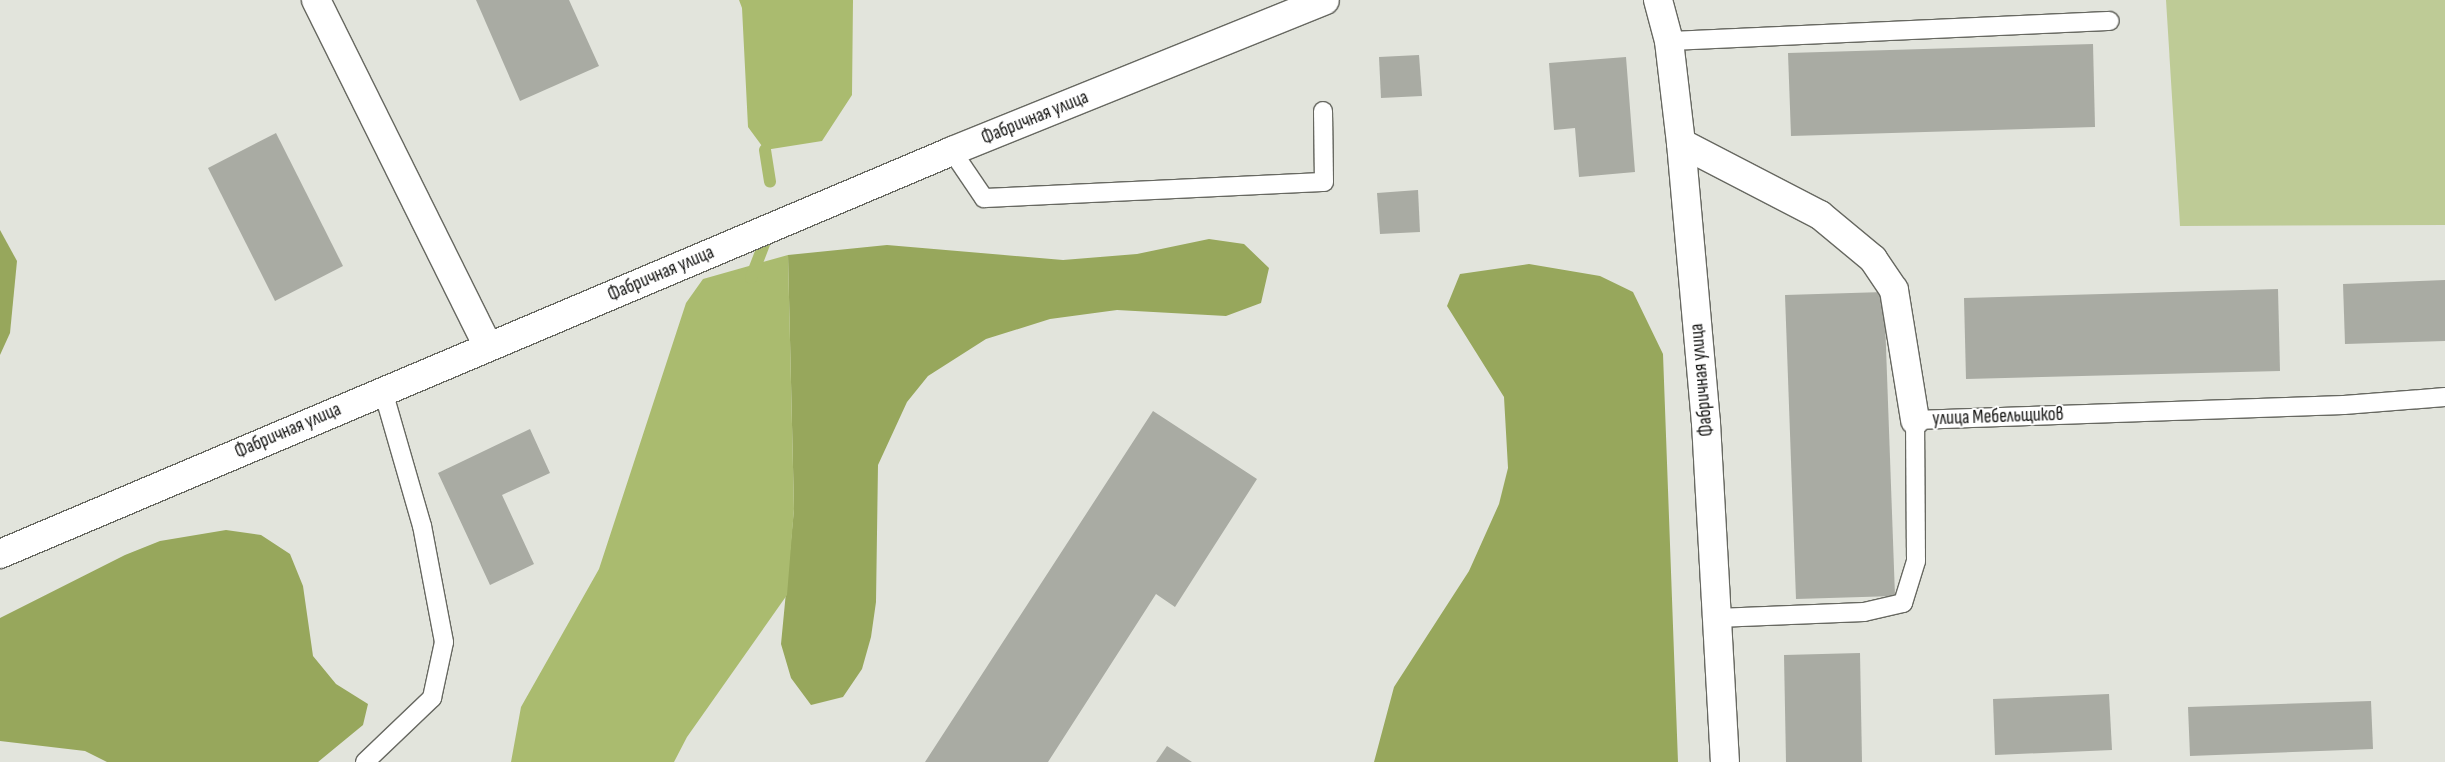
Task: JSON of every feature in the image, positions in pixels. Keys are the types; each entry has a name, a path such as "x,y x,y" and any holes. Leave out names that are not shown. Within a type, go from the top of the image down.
{"street":[{"path":"316,0 488,347"},
{"name":"Фабричная улица","path":"0,554 952,151 1326,0"},
{"name":"Фабричная улица","path":"1658,0 1669,41 1681,143 1706,423 1725,762"},
{"name":"улица Мебельщиков","path":"1681,143 1820,215 1873,259 1894,290 1915,420"}],"lane":[{"path":"1669,41 2110,21"},
{"path":"952,151 984,198 1324,182 1323,111"},
{"path":"365,762 432,698 444,642 422,526 383,391"},
{"name":"улица Мебельщиков","path":"1915,420 2344,405 2445,397"},
{"path":"1717,618 1864,612 1902,603 1916,560 1915,420"}],"shaded area":[{"path":"739,0 853,0 852,95 822,141 765,150 748,127 742,8"},
{"path":"2166,0 2445,0 2445,225 2180,226"},
{"path":"0,230 17,261 10,333 0,355"},
{"path":"1209,239 1244,244 1269,268 1261,303 1226,316 1117,310 1050,319 986,339 928,376 907,402 878,465 876,602 871,637 862,669 843,697 811,705 791,678 781,644 794,509 788,255 887,245 1063,260 1137,254"},
{"path":"788,255 794,509 787,595 687,737 674,762 511,762 521,707 599,569 686,303 703,279"},
{"path":"1529,264 1600,276 1633,292 1663,354 1678,762 1374,762 1394,687 1469,571 1499,504 1508,468 1504,397 1447,306 1460,274"},
{"path":"226,530 261,535 290,554 303,586 313,656 336,684 368,704 363,725 318,762 107,762 85,751 0,741 0,618 125,555 160,541"}],"building":[{"path":"476,0 569,0 599,66 520,101"},
{"path":"2093,44 2095,127 1791,136 1788,53"},
{"path":"1419,55 1422,96 1381,98 1379,57"},
{"path":"1626,57 1635,172 1579,177 1575,128 1554,130 1549,63"},
{"path":"276,133 343,266 275,301 208,168"},
{"path":"1418,190 1420,232 1380,234 1377,193"},
{"path":"2445,280 2445,341 2345,344 2343,284"},
{"path":"2278,289 2280,371 1966,379 1964,298"},
{"path":"1884,292 1895,596 1796,599 1785,295"},
{"path":"1153,411 1257,479 1175,607 1156,594 1048,762 925,762"},
{"path":"530,429 550,473 502,495 534,564 490,585 438,473"},
{"path":"1860,653 1862,762 1786,762 1784,655"},
{"path":"2109,694 2112,750 1995,755 1993,699"},
{"path":"2371,701 2373,749 2190,756 2188,707"},
{"path":"1167,746 1192,762 1156,762"}],"waterway":[{"path":"765,150 770,182"},
{"path":"751,278 765,241"}]}
